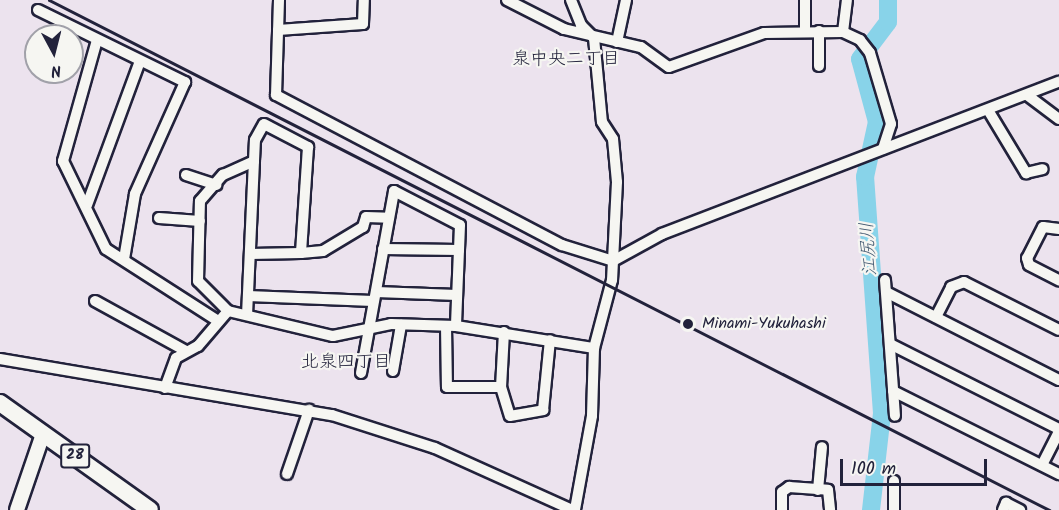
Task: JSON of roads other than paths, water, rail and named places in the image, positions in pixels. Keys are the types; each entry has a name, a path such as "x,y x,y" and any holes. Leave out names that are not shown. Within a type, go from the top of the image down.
{"main road":[{"name":"28","path":"0,403 150,510"}],"street":[{"path":"279,0 276,95 562,245 614,261 662,234 1059,82"},
{"path":"278,30 363,24 363,0"},
{"path":"507,0 594,38 641,47 672,67 764,33 819,31 843,33 860,40 870,53 891,124 883,149"},
{"path":"0,359 309,410 435,448 574,510 592,416 594,348 614,261 617,182 613,139 602,122 594,38 581,25 570,0"},
{"path":"617,42 626,0"},
{"path":"805,0 805,32"},
{"path":"843,33 846,0"},
{"path":"38,10 185,82 135,194 124,259"},
{"path":"819,31 819,66"},
{"path":"97,40 63,161 87,205 105,249 124,259 215,320"},
{"path":"87,205 140,61"},
{"path":"1027,95 1059,119"},
{"path":"988,110 1026,173 1043,169"},
{"path":"247,315 255,140 264,124 308,147 301,254"},
{"path":"254,161 224,175 200,201 198,281 228,310 333,336 370,327 451,326 504,332 594,348"},
{"path":"186,175 216,185"},
{"path":"362,374 394,191 460,225 457,295 451,326 447,387 501,387"},
{"path":"250,254 301,254 323,251 363,227 366,217 389,218"},
{"path":"159,218 200,221"},
{"path":"1059,229 1043,226 1028,258 1029,265 1059,280"},
{"path":"383,249 459,250"},
{"path":"885,280 895,416"},
{"path":"936,317 951,287 964,282 1059,330"},
{"path":"886,292 1059,380"},
{"path":"248,296 457,295"},
{"path":"95,301 186,351"},
{"path":"165,388 176,358 206,337 215,320 228,310"},
{"path":"393,371 401,325"},
{"path":"504,332 501,387 510,416 543,410 550,340"},
{"path":"890,344 1059,430 1042,465"},
{"path":"893,391 1059,474"},
{"path":"287,474 309,410"},
{"path":"17,510 43,434"},
{"path":"818,490 822,447"},
{"path":"894,482 894,510"},
{"path":"782,510 782,492 789,487 828,490 830,510"},
{"path":"1003,510 1006,503 1020,510"}],"waterway":[{"name":"江尻川","path":"871,510 882,413 865,177 877,122 860,59 888,22 888,0"}],"railway":[{"path":"49,0 1049,510"}],"place":[{"name":"Minami-Yukuhashi","path":"688,324"}],"district":[{"name":"泉中央二丁目","path":"566,60"},
{"name":"北泉四丁目","path":"346,363"}]}
